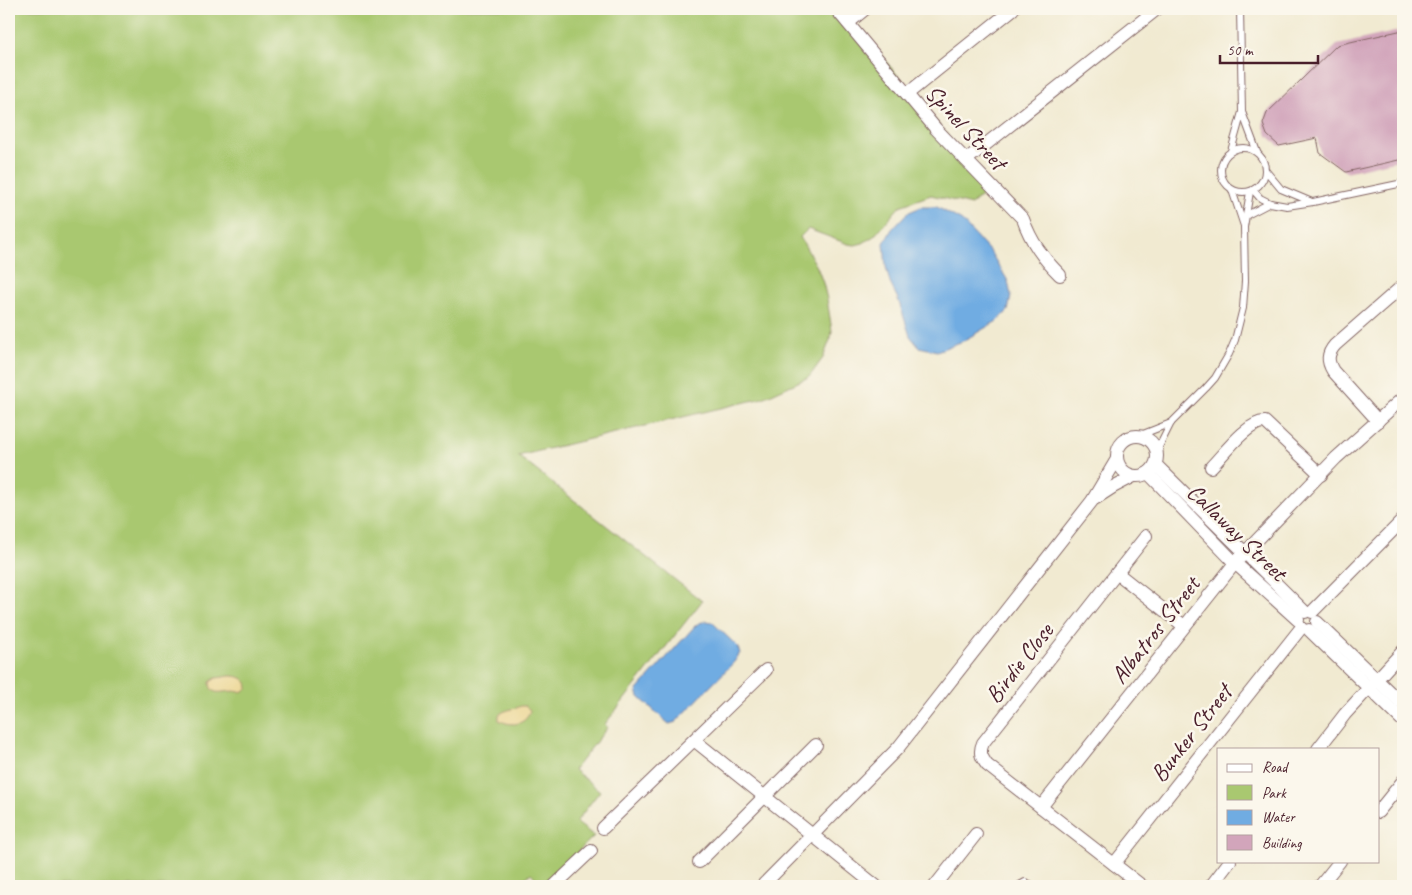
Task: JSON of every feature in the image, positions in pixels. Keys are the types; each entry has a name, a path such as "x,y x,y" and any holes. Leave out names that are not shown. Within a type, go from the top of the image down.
{"street":[{"name":"Spinel Street","path":"836,9 936,129 1023,219 1039,253 1060,275"},
{"path":"848,23 865,9"},
{"path":"907,94 1013,9"},
{"path":"966,160 1157,9"},
{"path":"1378,421 1333,371 1329,365 1329,355 1335,345 1399,288"},
{"name":"Albatros Street","path":"1041,807 1235,563 1336,458 1403,398"},
{"path":"1211,467 1248,429 1259,422 1265,422 1321,475"},
{"path":"1092,501 1113,487 1152,469 1157,451 1148,438 1128,437 1120,444 1118,449 1117,459 1120,468 1128,475 1134,476"},
{"path":"762,886 898,748 1092,501 1117,459"},
{"name":"Callaway Street","path":"1152,469 1245,553 1307,621"},
{"name":"Callaway Street","path":"1152,469 1235,563 1307,621 1373,683 1403,705"},
{"name":"Bunker Street","path":"1114,864 1307,621 1403,520"},
{"name":"Birdie Close","path":"1041,807 987,765 980,748 1146,536"},
{"path":"1117,573 1184,626"},
{"path":"1319,748 1345,714 1403,652"},
{"path":"603,828 766,670"},
{"name":"Callaway Street","path":"1373,683 1403,721"},
{"path":"694,740 876,886"},
{"path":"698,862 816,745"},
{"path":"1380,810 1403,781"},
{"path":"1041,807 1142,886"},
{"path":"935,886 976,834"},
{"path":"554,886 591,851"},
{"path":"1211,886 1229,862"},
{"path":"1320,886 1339,862"}],"lane":[{"path":"1240,9 1242,112 1231,151 1224,160 1221,171 1224,182 1232,190 1244,227"},
{"path":"1232,190 1241,192 1251,191 1262,182 1266,171 1265,164 1257,152 1242,112"},
{"path":"1231,151 1244,148 1257,152"},
{"path":"1266,171 1281,189 1313,202"},
{"path":"1251,191 1270,203 1287,206 1403,183"},
{"path":"1157,451 1171,422 1215,378 1235,340 1240,324 1245,292 1244,227 1251,191"},
{"path":"1247,215 1270,203"},
{"path":"1138,436 1171,422"},
{"path":"1018,886 1028,882 1034,886"}],"green space":[{"path":"9,9 842,9 991,187 971,205 931,195 900,206 874,236 863,243 848,244 808,229 800,237 817,267 823,283 832,331 823,358 809,377 763,398 518,456 702,601 605,724 607,728 574,770 600,791 576,822 594,836 543,886 531,873 517,886 9,886"}],"sand":[{"path":"236,676 245,680 248,686 247,689 239,692 213,691 210,682 216,678"},
{"path":"525,706 530,710 526,719 522,722 508,724 499,720 501,713"}],"water":[{"path":"921,207 937,207 962,221 991,253 1008,281 1011,296 1008,311 997,321 963,341 937,351 919,347 910,336 886,267 884,243 892,229 907,213"},
{"path":"707,621 712,622 737,646 740,653 734,662 676,722 669,724 639,697 637,690 695,626"}],"building":[{"path":"1403,30 1403,159 1346,172 1320,153 1317,138 1279,146 1267,135 1263,124 1267,113 1337,45"}]}
